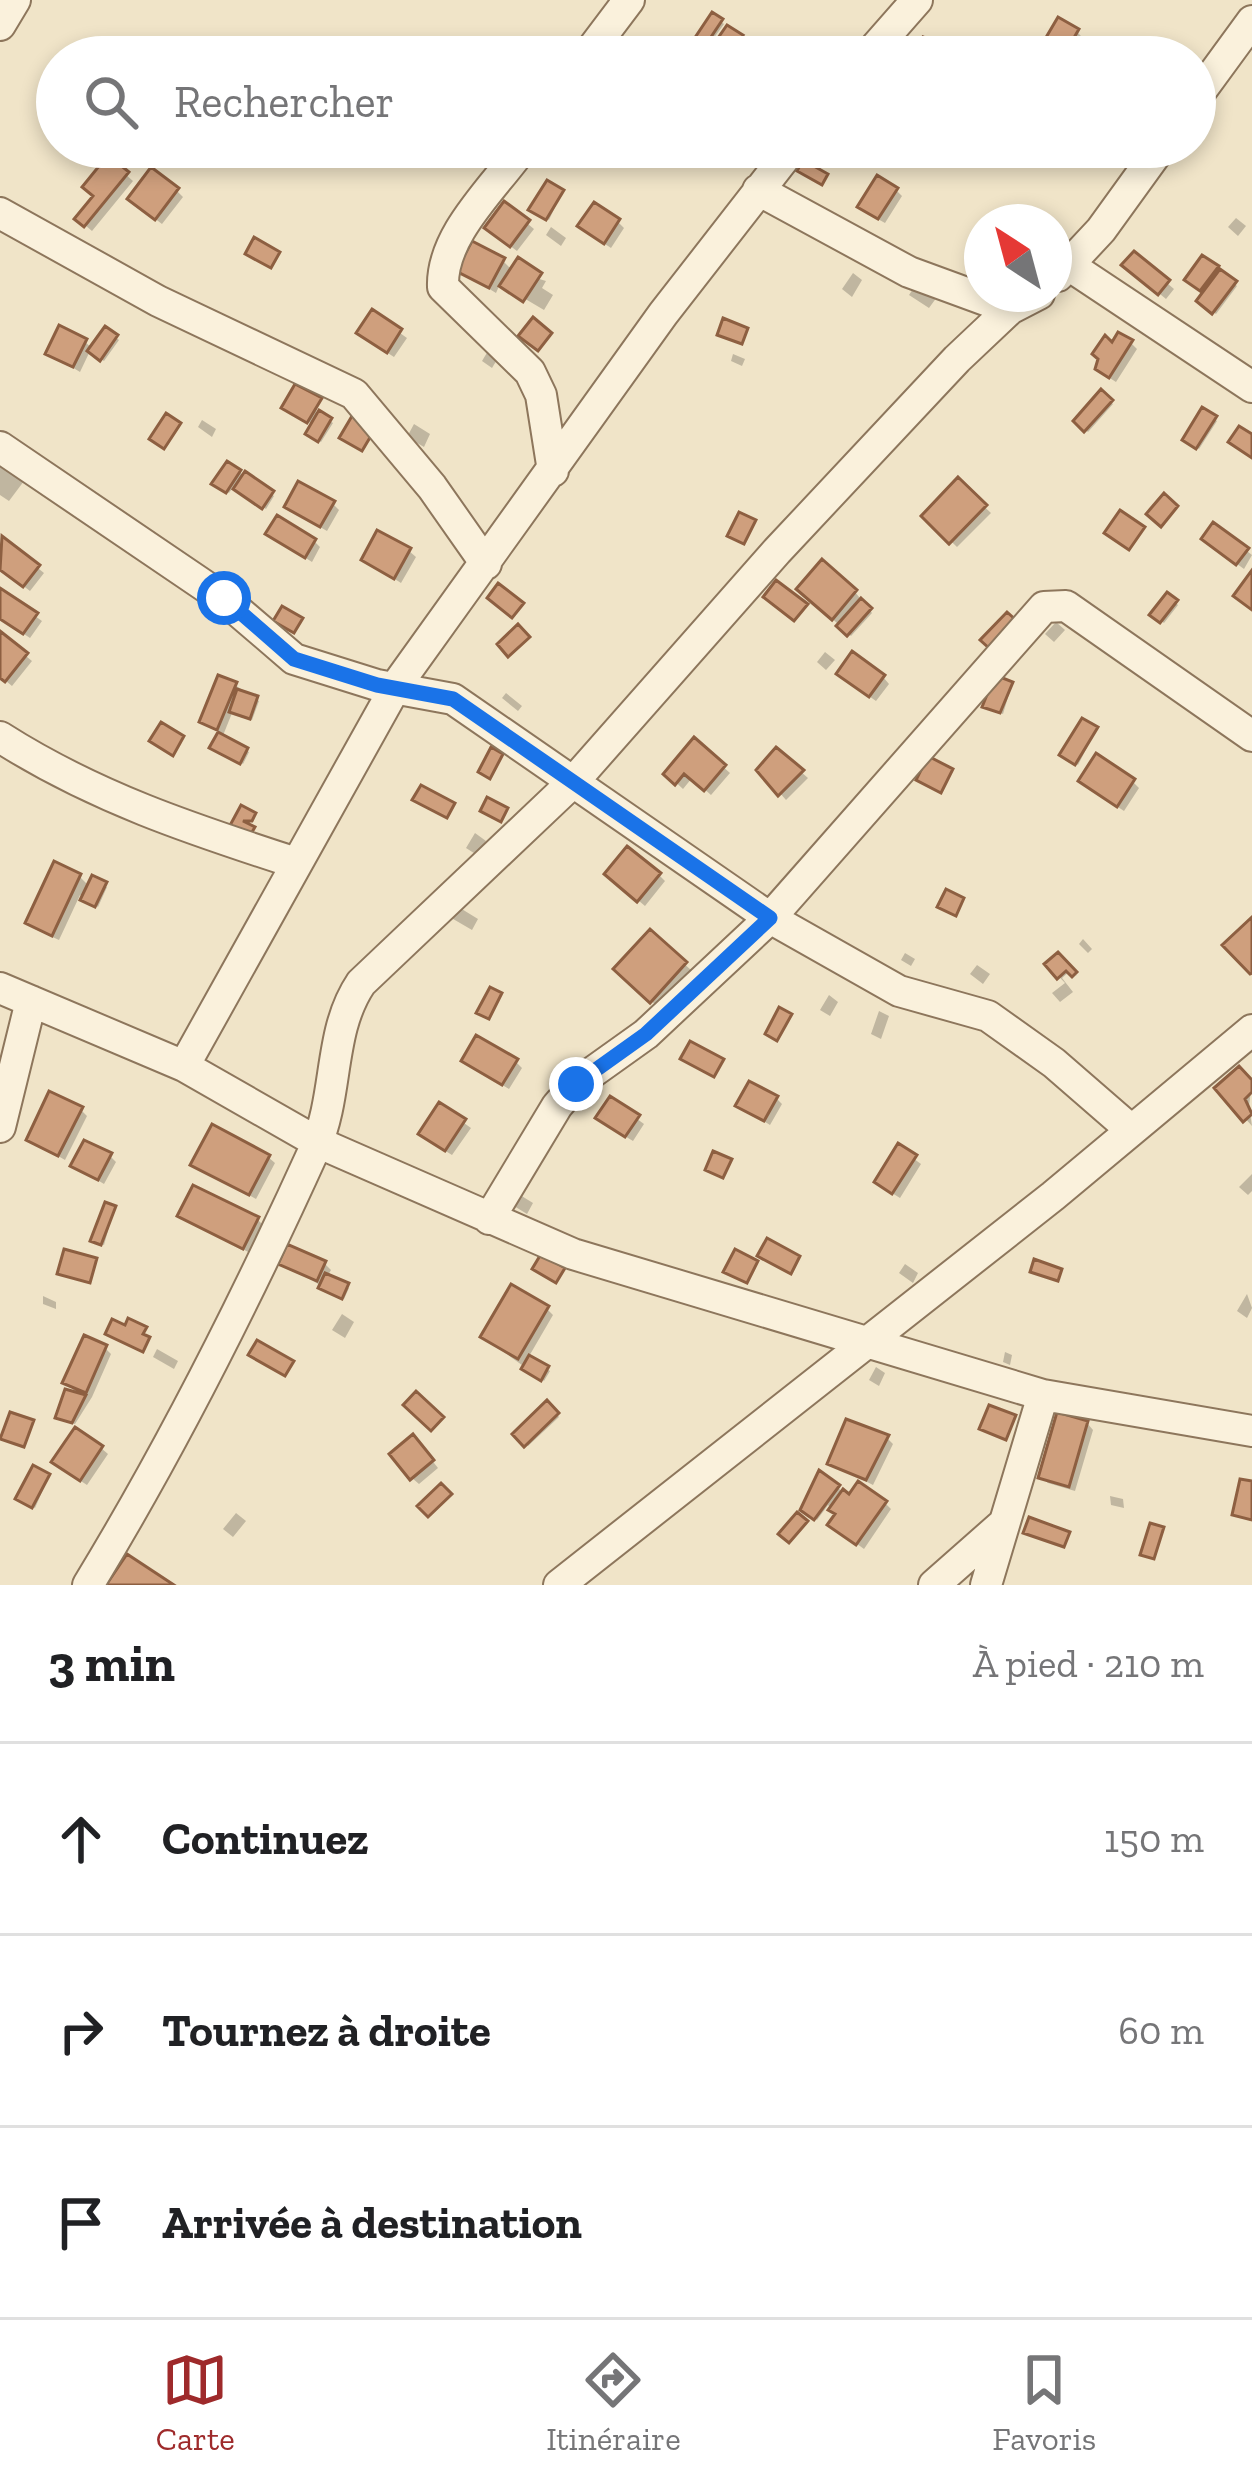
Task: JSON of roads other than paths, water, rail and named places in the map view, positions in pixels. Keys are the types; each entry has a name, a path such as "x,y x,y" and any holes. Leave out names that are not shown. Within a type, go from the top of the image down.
{"street":[{"path":"0,25 15,0"},
{"path":"602,36 629,0"},
{"path":"885,36 917,0"},
{"path":"1216,70 1252,21"},
{"path":"507,168 456,236 442,265 443,287 530,372 541,395 553,471"},
{"path":"184,1066 396,686 776,168"},
{"path":"1072,260 1144,168"},
{"path":"758,190 909,272 964,292"},
{"path":"0,213 158,302 354,394 432,488 486,564"},
{"path":"1072,279 1252,387"},
{"path":"88,1585 190,1413 317,1142 336,1079 346,1006 361,983 574,781 777,550 1007,312"},
{"path":"0,447 224,598 284,654 338,674 453,699 770,918 899,991 988,1016 1054,1063 1130,1129"},
{"path":"489,1220 576,1084 646,1034 770,918 1049,604 1076,612 1252,736"},
{"path":"0,737 67,779 142,813 296,863"},
{"path":"0,988 184,1066 317,1142 573,1254 1043,1395 1252,1431"},
{"path":"0,1127 31,1000"},
{"path":"559,1585 870,1342 1252,1030"},
{"path":"986,1585 1043,1395"},
{"path":"934,1585 1003,1524"}]}
